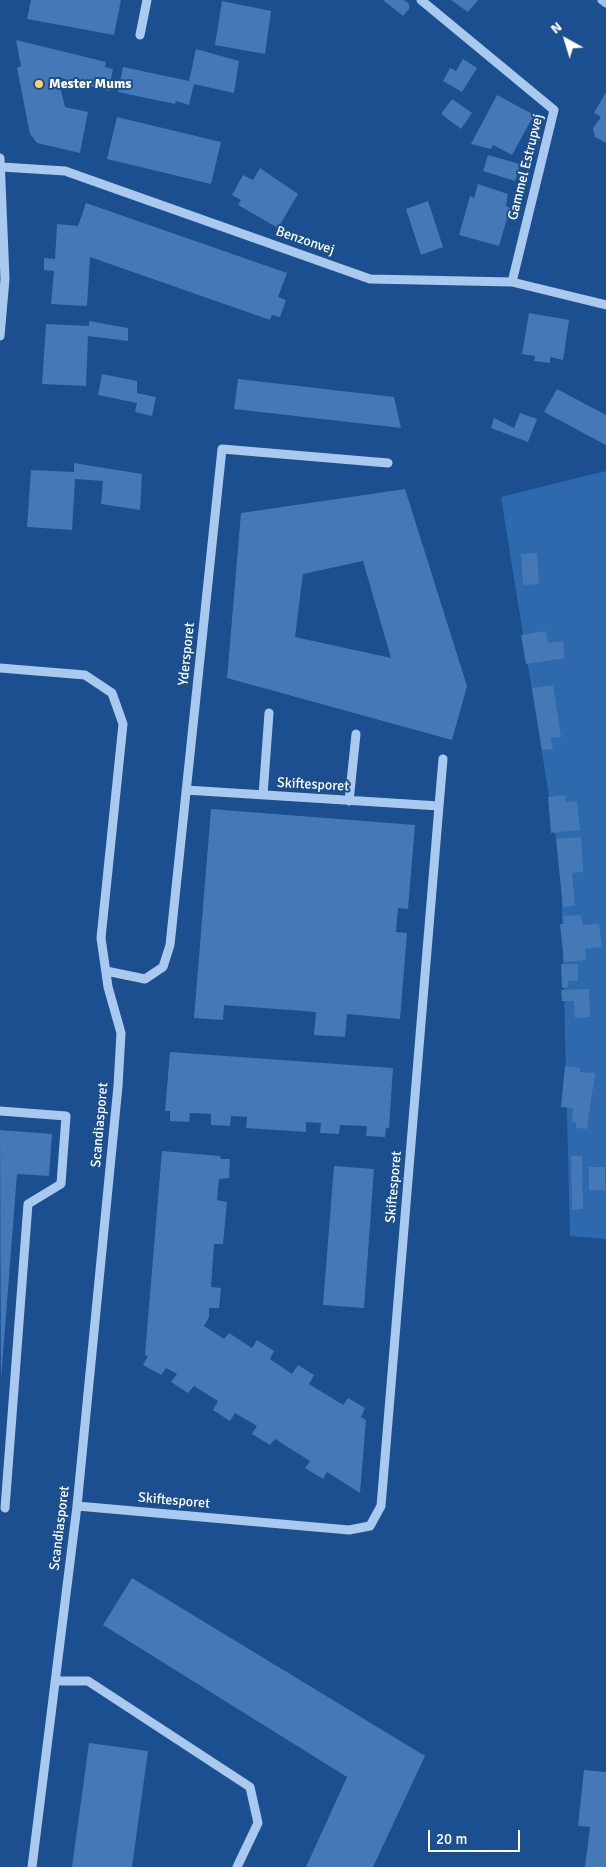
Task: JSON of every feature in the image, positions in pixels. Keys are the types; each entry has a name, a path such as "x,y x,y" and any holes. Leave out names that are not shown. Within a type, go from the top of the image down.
{"street":[{"path":"140,35 147,0"},
{"name":"Gammel Estrupvej","path":"421,0 554,110 512,282"},
{"path":"0,336 3,278 1,163"},
{"name":"Benzonvej","path":"1,163 65,171 370,279 512,282 606,305"},
{"name":"Ydersporet","path":"106,972 145,979 163,967 170,945 222,448 388,463"},
{"name":"Scandiasporet","path":"0,668 86,675 112,693 124,724 100,938 121,1034 118,1086 77,1506 32,1867"},
{"path":"263,796 269,713"},
{"path":"349,801 356,734"},
{"path":"439,806 443,759"},
{"name":"Skiftesporet","path":"77,1506 349,1530 370,1526 381,1506 439,806 186,790"},
{"path":"0,1111 66,1116 61,1184 28,1204 5,1508"},
{"path":"55,1681 88,1681 250,1787 258,1823 237,1867"}],"shaded area":[{"path":"606,471 606,1239 570,1236 561,871 501,497"}],"building":[{"path":"31,0 121,0 114,35 27,19"},
{"path":"383,0 404,0 409,4 409,9 403,16"},
{"path":"451,0 478,0 468,12"},
{"path":"222,1 271,11 265,54 215,45"},
{"path":"16,40 106,62 105,67 113,69 109,91 65,80 61,77 58,78 65,107 88,112 80,153 37,143 30,134 17,68 21,66"},
{"path":"196,49 239,61 234,93 194,84 189,105 176,101 175,104 118,92 123,67 189,81"},
{"path":"463,59 477,68 462,92 443,81 450,68 456,71"},
{"path":"606,92 606,143 595,137 593,128 601,117 594,113"},
{"path":"497,95 534,115 512,155 493,145 491,149 471,144"},
{"path":"452,99 472,113 461,129 441,114"},
{"path":"117,117 221,142 211,184 107,159"},
{"path":"488,155 520,164 515,181 483,171"},
{"path":"260,168 298,194 278,228 238,205 241,200 232,195 243,175 253,180"},
{"path":"478,184 508,194 506,206 510,208 499,246 459,235 470,196 474,198"},
{"path":"428,201 443,247 421,255 406,209"},
{"path":"86,203 287,273 278,297 286,300 280,317 272,315 270,320 90,257 87,306 51,304 54,271 44,270 44,258 55,259 57,224 78,226"},
{"path":"529,313 569,320 563,360 550,357 550,363 534,361 535,356 522,354"},
{"path":"89,321 128,328 128,341 88,336 86,386 42,384 46,324 89,326"},
{"path":"102,374 137,381 137,393 156,397 152,416 135,412 137,403 98,395"},
{"path":"238,379 394,397 401,428 234,409"},
{"path":"557,389 606,415 606,445 544,412"},
{"path":"520,413 537,419 528,442 491,428 494,418 514,428"},
{"path":"74,463 142,474 140,510 101,504 103,481 75,479 72,530 27,527 31,470 74,472"},
{"path":"405,489 467,686 452,740 227,678 241,513","holes":["363,561 391,658 295,637 303,574"]},
{"path":"537,553 539,584 523,585 521,554"},
{"path":"546,631 548,643 563,641 565,658 526,664 521,635"},
{"path":"553,685 561,737 551,738 553,749 542,750 532,688"},
{"path":"565,795 566,802 577,801 580,830 551,833 548,797"},
{"path":"211,809 415,825 408,909 398,908 396,932 407,933 400,1019 347,1014 345,1037 314,1035 316,1012 224,1005 223,1020 194,1018"},
{"path":"581,837 583,872 572,873 575,906 563,907 556,839"},
{"path":"581,915 583,925 599,924 602,947 585,949 586,960 564,962 560,924 564,924 563,916"},
{"path":"561,964 578,964 578,981 568,981 568,987 562,988"},
{"path":"589,989 590,1017 575,1018 574,1001 562,1001 561,990"},
{"path":"170,1052 393,1068 389,1128 386,1128 385,1137 366,1136 367,1126 340,1125 339,1134 320,1133 321,1123 306,1122 306,1132 246,1128 247,1117 231,1116 230,1126 211,1125 211,1114 190,1113 189,1122 170,1121 170,1111 165,1111"},
{"path":"565,1066 580,1068 580,1072 595,1073 587,1129 576,1128 576,1122 572,1122 573,1108 561,1107"},
{"path":"0,1130 52,1134 49,1176 17,1174 1,1379"},
{"path":"162,1151 220,1156 221,1159 230,1159 229,1178 219,1179 217,1200 227,1202 223,1244 214,1244 211,1287 221,1288 219,1308 209,1308 209,1317 204,1326 224,1339 229,1333 252,1348 257,1340 274,1351 270,1359 292,1374 298,1365 314,1375 309,1384 343,1405 348,1398 365,1408 361,1417 366,1420 360,1493 327,1472 323,1479 305,1468 310,1461 275,1439 270,1445 252,1434 257,1426 235,1413 230,1421 213,1410 218,1401 194,1386 188,1393 171,1382 177,1374 166,1368 161,1375 143,1365 148,1356 145,1355"},
{"path":"571,1156 582,1156 583,1209 572,1210"},
{"path":"334,1166 374,1169 364,1308 323,1305"},
{"path":"589,1167 605,1167 605,1190 589,1190"},
{"path":"132,1578 425,1756 373,1867 306,1867 347,1777 103,1625"},
{"path":"89,1743 148,1751 132,1867 72,1867"},
{"path":"584,1770 606,1772 606,1867 585,1867 590,1827 578,1826"}],"waterway":[{"path":"602,0 606,3"}],"place":[{"name":"Mester Mums","path":"39,84"}]}
